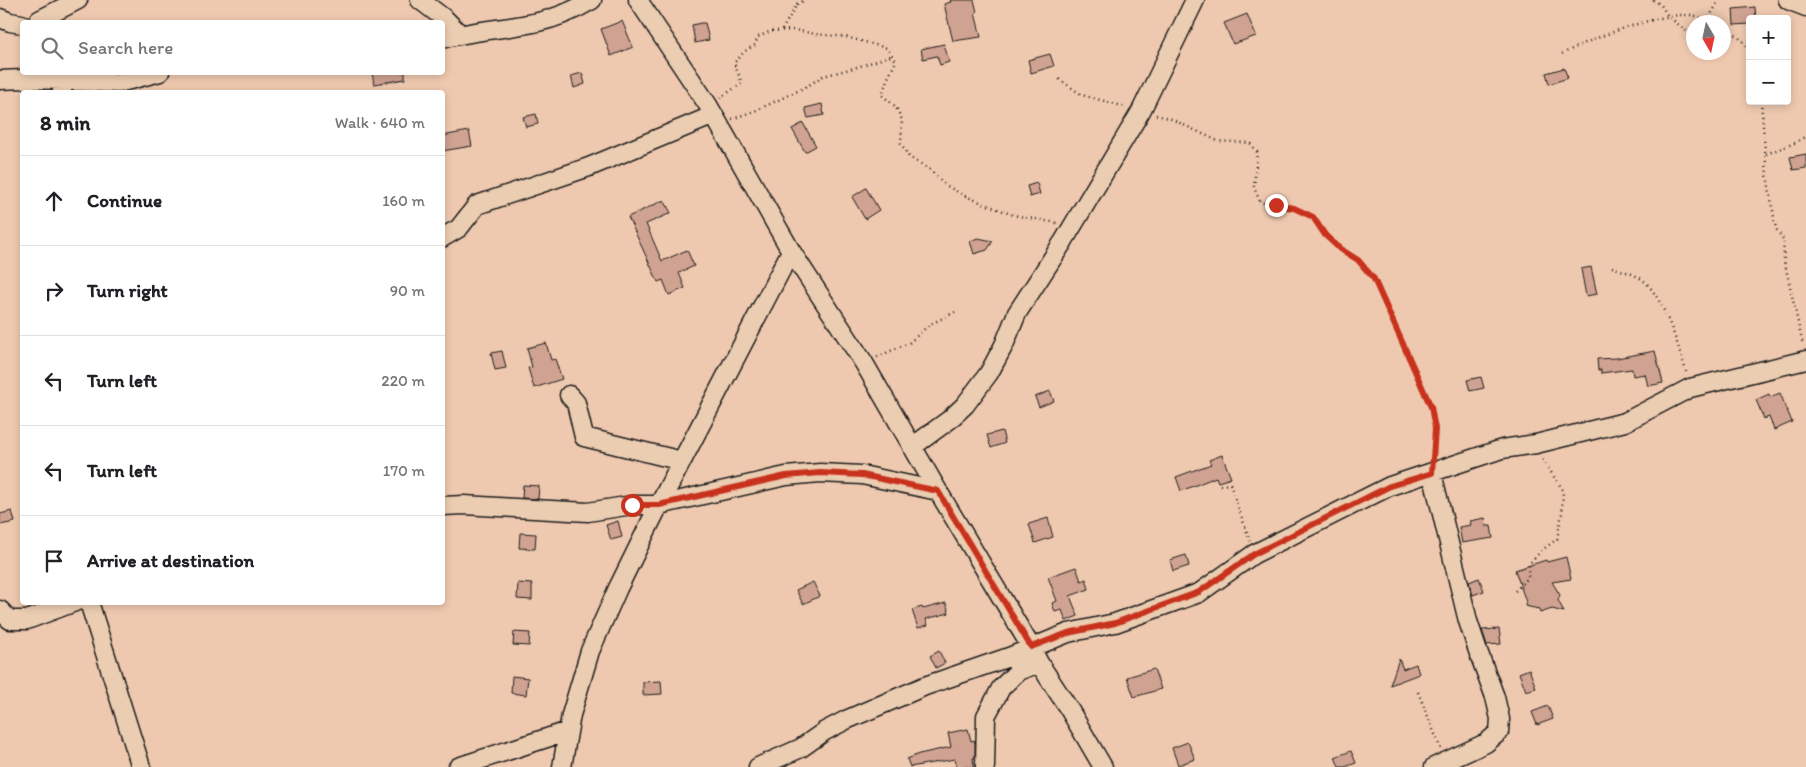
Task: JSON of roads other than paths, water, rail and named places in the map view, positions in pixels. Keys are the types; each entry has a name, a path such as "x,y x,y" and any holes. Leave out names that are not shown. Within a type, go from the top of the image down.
{"street":[{"path":"37,20 78,0"},
{"path":"420,0 445,19 460,34"},
{"path":"445,38 460,34 540,22 574,10 592,0"},
{"path":"638,0 713,115 791,251 864,363 1031,647 1038,663 1069,709 1103,767"},
{"path":"912,447 949,420 964,405 989,373 1017,313 1073,226 1141,111 1195,0"},
{"path":"1788,0 1806,7"},
{"path":"0,18 10,22 20,22"},
{"path":"0,80 118,83 149,75"},
{"path":"445,236 459,228 477,205 589,167 713,115"},
{"path":"562,767 568,731 590,651 618,588 659,505 791,251"},
{"path":"758,767 801,748 825,731 846,720 925,686 1009,657 1068,633 1115,623 1199,592 1254,554 1390,486 1502,449 1536,444 1625,422 1690,388 1805,354"},
{"path":"568,395 576,403 584,437 682,461"},
{"path":"445,506 464,505 588,512 632,505 659,505 786,476 820,473 862,475 938,491"},
{"path":"1432,473 1468,621 1495,697 1500,719 1499,732 1486,743 1440,764"},
{"path":"0,610 10,620 26,620 67,605"},
{"path":"89,605 141,767"},
{"path":"985,767 986,716 1001,688 1018,671 1038,663"},
{"path":"458,767 568,731"}]}
